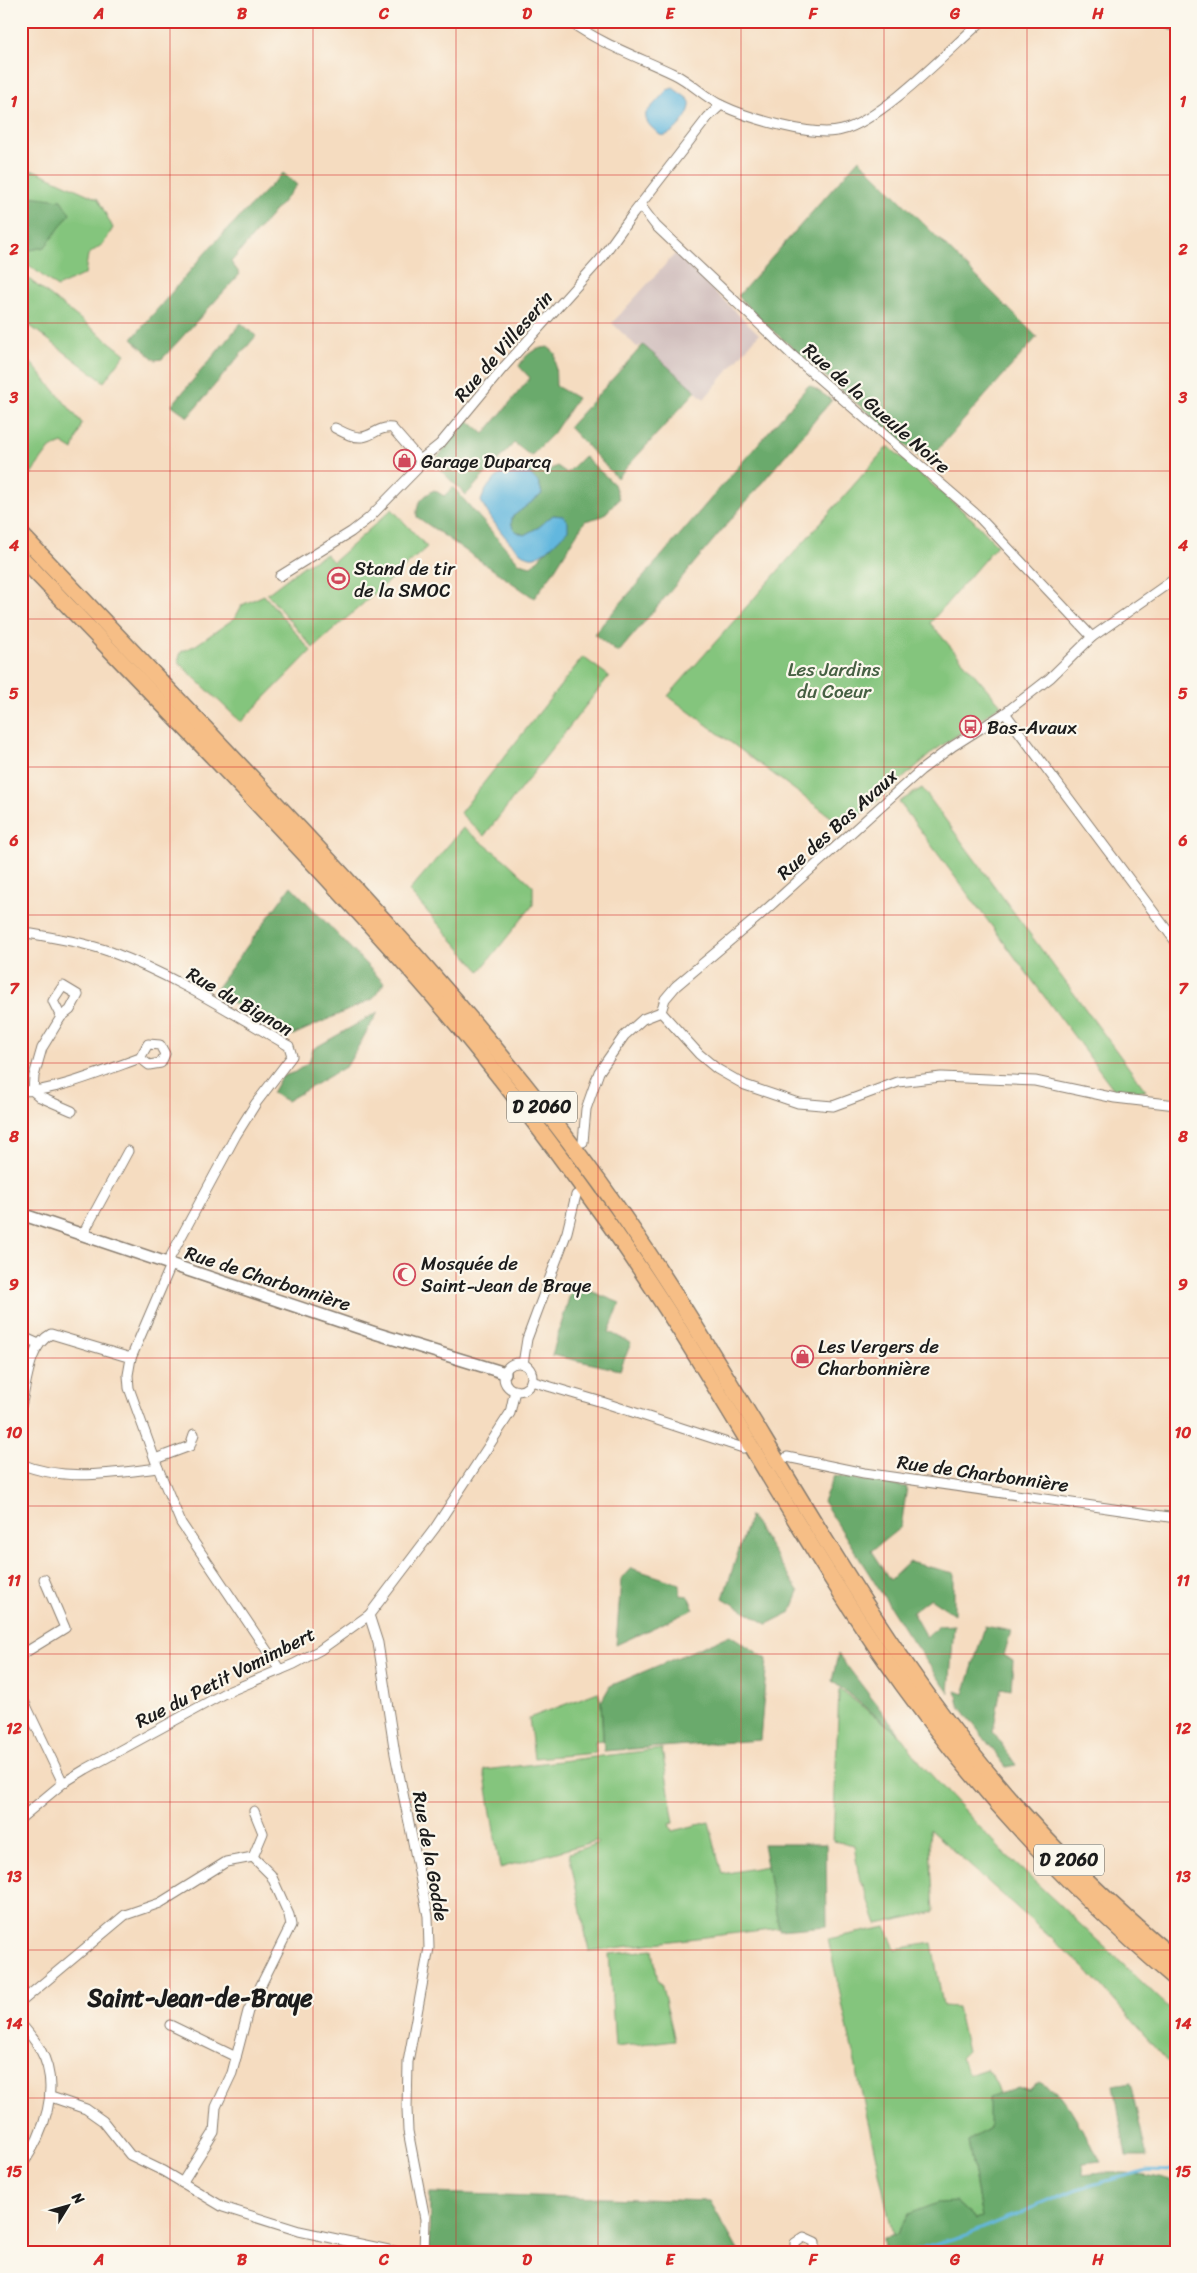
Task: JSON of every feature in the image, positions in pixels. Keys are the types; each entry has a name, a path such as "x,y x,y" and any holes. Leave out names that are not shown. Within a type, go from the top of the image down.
{"highway":[{"name":"D 2060","path":"21,534 353,885 423,961 489,1039 589,1169 653,1260 726,1373 867,1605 931,1700 971,1752 1029,1819 1084,1876 1147,1936 1176,1960"},
{"name":"D 2060","path":"21,557 343,896 410,969 500,1077 605,1217 657,1294 848,1603 910,1695 953,1753 1041,1854 1101,1913 1176,1978"}],"street":[{"path":"569,21 611,46 676,75 721,105 804,131 841,131 868,119 982,21"},
{"path":"1155,21 1176,28"},
{"name":"Rue de Villeserin","path":"280,576 351,532 369,518 417,470 420,460 440,444 503,368 590,273 708,117 721,105"},
{"name":"Rue de la Gueule Noire","path":"640,205 656,226 793,356 976,515 1092,637"},
{"path":"335,428 350,435 364,437 378,430 392,428 420,460"},
{"name":"Rue des Bas Avaux","path":"660,1012 665,998 676,986 759,916 921,770 953,746 1005,713 1050,678 1092,637 1176,578"},
{"path":"1005,713 1176,942"},
{"name":"Rue du Bignon","path":"21,932 108,951 140,964 246,1021 290,1046 292,1050 292,1056 256,1103 236,1135 169,1264"},
{"path":"583,1142 586,1109 600,1072 624,1036 643,1019 660,1012 699,1054 717,1069 745,1084 798,1103 833,1106 898,1082 941,1077 1035,1081 1115,1098 1176,1105"},
{"path":"33,1091 34,1076 42,1048 61,1017"},
{"path":"21,1090 33,1091 52,1087 140,1058"},
{"path":"33,1091 40,1097 72,1111"},
{"path":"83,1234 128,1152"},
{"path":"523,1364 527,1339 567,1232 576,1195"},
{"name":"Rue de Charbonnière","path":"21,1214 378,1334 505,1373"},
{"path":"169,1264 131,1358 128,1381 156,1464 181,1523 280,1670"},
{"path":"21,1406 33,1355 39,1344 51,1334 58,1334 131,1358"},
{"path":"21,1336 39,1344"},
{"path":"514,1364 523,1364 531,1373 531,1381 523,1390 515,1390 508,1385 505,1373 514,1364"},
{"path":"531,1381 743,1448"},
{"name":"Rue du Petit Vomimbert","path":"21,1818 63,1783 182,1715 223,1694 280,1670 320,1650 370,1615 435,1528 488,1448 510,1413 515,1390"},
{"path":"21,1464 68,1474 110,1473 156,1464 190,1446 194,1434"},
{"name":"Rue de Charbonnière","path":"787,1457 864,1473 1176,1518"},
{"path":"21,1654 65,1628 44,1579"},
{"name":"Rue de la Godde","path":"370,1615 378,1643 395,1754 428,1916 429,1948 408,2062 407,2109 408,2130 425,2219 424,2252"},
{"path":"21,1695 63,1783"},
{"path":"253,1856 263,1833 254,1810"},
{"path":"21,2002 125,1915 160,1903 226,1862 253,1856"},
{"path":"182,2183 214,2132 216,2107 232,2073 248,2011 291,1925 290,1915 271,1875 253,1856"},
{"path":"21,2024 36,2042 45,2058 50,2097 39,2137 21,2168"},
{"path":"170,2025 236,2057"},
{"path":"50,2097 86,2109 103,2121 130,2155 163,2171 236,2212 299,2231 398,2252"},
{"path":"795,2252 795,2243 804,2237 815,2242 815,2252"}],"shaded area":[{"path":"675,254 759,334 704,399 643,345 637,347 612,323"}],"green space":[{"path":"859,159 1037,337 926,463 765,324 738,296"},
{"path":"21,170 36,171 98,199 113,228 104,243 88,255 85,274 57,287 30,266 21,269"},
{"path":"283,173 297,185 231,262 240,274 162,359 155,360 132,339 212,245"},
{"path":"21,195 61,200 70,214 45,247 21,252"},
{"path":"21,273 125,354 104,382 21,319"},
{"path":"241,323 256,336 188,417 172,405"},
{"path":"643,345 696,391 617,478 569,427"},
{"path":"548,347 555,353 556,386 577,398 553,434 531,456 514,443 466,495 433,463 468,420 484,434 530,378 519,366 531,352"},
{"path":"21,351 82,423 73,450 62,443 50,448 21,487"},
{"path":"809,385 832,400 618,653 594,634"},
{"name":"Les Jardins du Coeur","path":"888,446 972,519 997,545 930,623 1001,705 934,751 846,828 668,696"},
{"path":"584,456 614,484 619,499 603,516 585,521 552,574 534,598 417,517 419,504 426,495 434,490 444,496 453,487 519,563 531,566 568,530 563,516 553,515 539,527 524,535 514,529 512,517 542,494 539,483 525,469 531,463 545,472 557,466 567,473"},
{"name":"Stand de tir de la SMOC","path":"392,509 427,547 313,648 267,594 305,565 326,554 333,562"},
{"path":"264,595 311,651 241,722 178,662 181,652 196,645 235,618 242,605"},
{"path":"583,657 609,676 484,836 460,813"},
{"path":"922,788 1146,1091 1115,1091 899,802"},
{"path":"463,828 505,860 533,886 533,905 480,971 409,891"},
{"path":"291,886 384,983 373,999 293,1035 213,993"},
{"path":"378,1012 347,1066 287,1101 272,1093 281,1077 295,1072 309,1062 313,1049"},
{"path":"573,1284 620,1303 609,1332 631,1343 620,1370 552,1355"},
{"path":"834,1476 907,1487 901,1527 871,1551 890,1580 909,1562 954,1573 954,1614 930,1598 912,1612 926,1637 939,1626 954,1625 949,1693 906,1632 823,1501"},
{"path":"750,1516 799,1592 791,1612 767,1624 723,1598"},
{"path":"631,1568 680,1584 680,1595 688,1596 694,1609 616,1645 621,1579"},
{"path":"985,1626 1011,1631 1004,1655 1013,1661 1011,1690 1001,1688 993,1732 1016,1765 1006,1767 959,1705 956,1691 964,1694"},
{"path":"730,1635 767,1659 760,1740 604,1751 601,1702 610,1686"},
{"path":"838,1654 899,1734 832,1681"},
{"path":"839,1689 899,1734 923,1766 1001,1850 1176,2014 1176,2071 1089,1972 929,1829 934,1912 877,1924 858,1872 854,1845 833,1841"},
{"path":"598,1692 601,1702 603,1740 595,1741 596,1753 534,1758 529,1718"},
{"path":"662,1749 674,1823 669,1824 672,1831 709,1822 722,1874 767,1866 779,1928 589,1951 569,1853 598,1843 596,1841 500,1868 484,1770"},
{"path":"763,1844 826,1844 827,1926 779,1930"},
{"path":"886,1927 895,1949 932,1943 943,2006 957,2007 967,2051 960,2058 969,2075 987,2069 992,2075 999,2095 991,2098 989,2128 968,2141 982,2218 976,2220 956,2202 909,2214 896,2235 893,2236 828,1939"},
{"path":"653,1950 658,1982 661,1983 675,2040 615,2047 609,1954"},
{"path":"1039,2082 1057,2092 1070,2109 1101,2161 1083,2163 1083,2175 1130,2173 1176,2183 1176,2252 884,2252 883,2238 896,2235 909,2214 938,2203 956,2202 976,2220 982,2218 968,2141 989,2128 989,2098 1018,2087 1029,2091"},
{"path":"1130,2082 1147,2157 1126,2157 1114,2085"},
{"path":"430,2193 710,2201 739,2252 429,2252"}],"water":[{"path":"673,88 689,100 689,110 676,129 665,135 660,135 648,124 646,113 667,90"},
{"path":"521,465 539,483 542,494 512,517 514,529 524,535 539,527 553,515 563,516 568,522 568,530 548,549 535,557 528,557 512,545 481,501 487,488 496,478 508,470"}],"waterway":[{"path":"908,2252 969,2234 1077,2189 1147,2170 1176,2171"}],"place":[{"name":"Garage Duparcq","path":"405,461"},
{"name":"Stand de tir de la SMOC","path":"338,579"},
{"name":"Bas-Avaux","path":"971,727"},
{"name":"Mosquée de Saint-Jean de Braye","path":"405,1274"},
{"name":"Les Vergers de Charbonnière","path":"802,1357"}],"district":[{"name":"Saint-Jean-de-Braye","path":"200,1998"}]}
